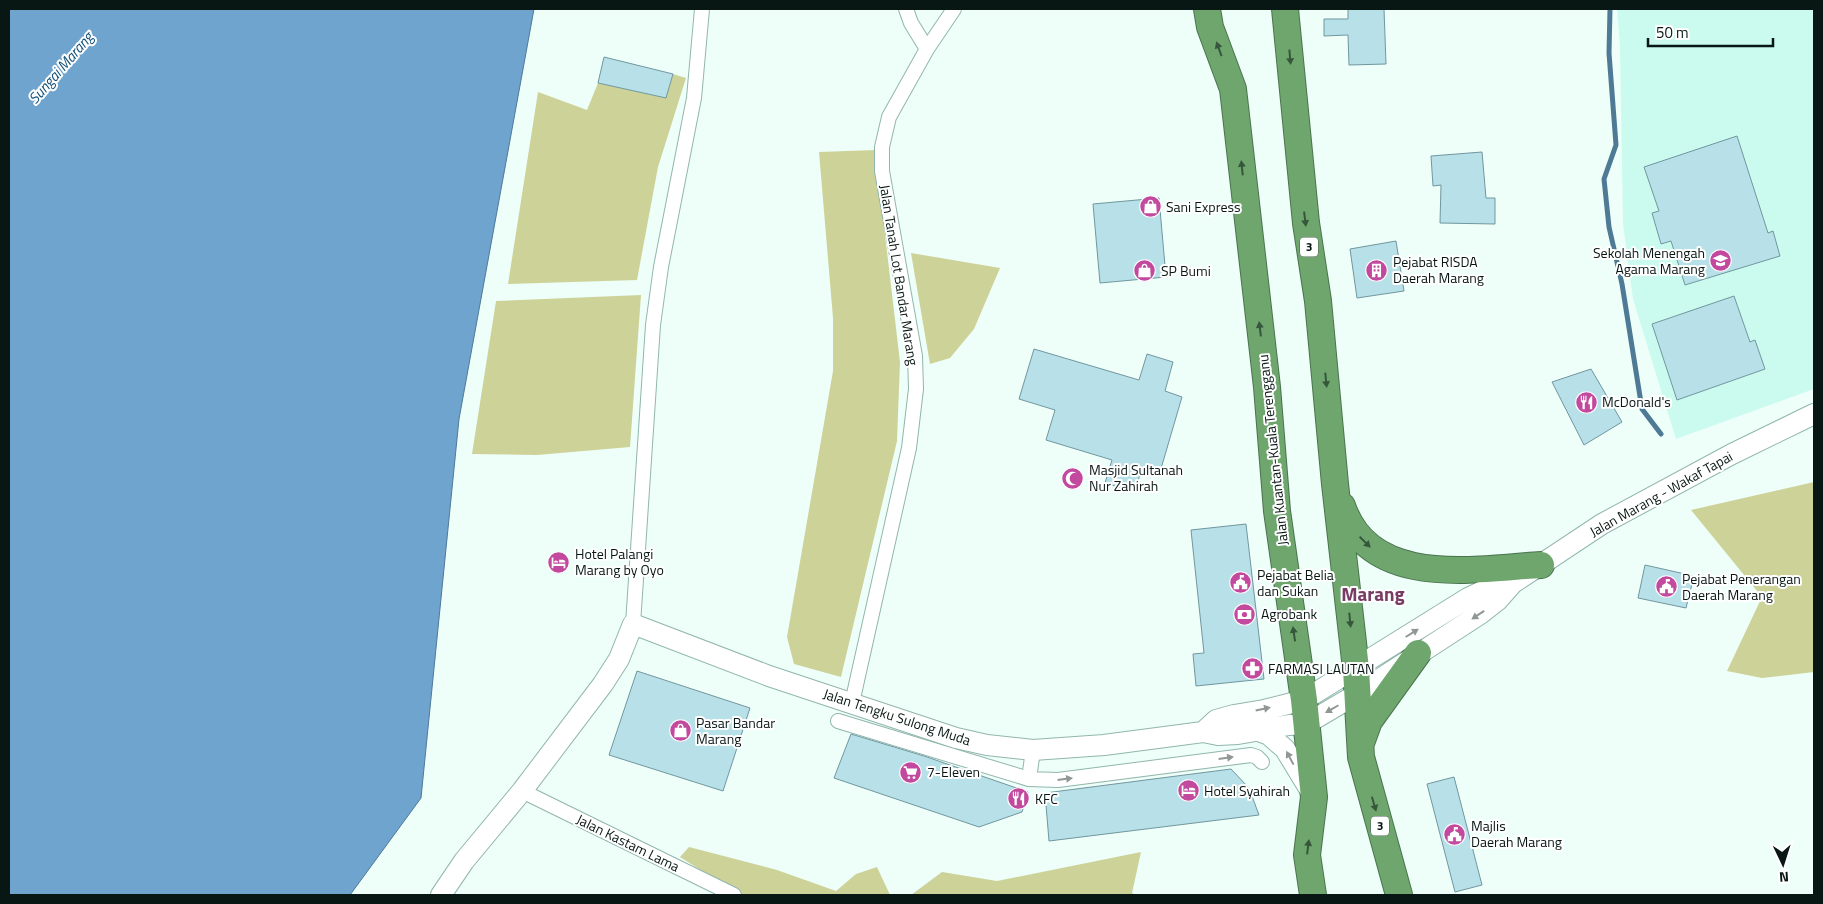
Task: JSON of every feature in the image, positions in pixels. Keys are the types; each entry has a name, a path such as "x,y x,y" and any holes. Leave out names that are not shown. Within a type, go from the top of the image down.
{"highway":[{"name":"Jalan Kuantan-Kuala Terengganu","path":"1207,9 1210,27 1233,89 1267,386 1277,511 1305,712 1314,797 1307,856 1313,895"},
{"name":"3","path":"1285,9 1306,222 1318,302 1334,484 1356,682 1361,757 1399,895"},
{"path":"1334,484 1347,522 1351,527 1366,544 1383,556 1398,562 1414,567 1446,570 1541,565"},
{"path":"1361,757 1362,740 1370,721 1418,653"}],"street":[{"path":"441,895 464,861 522,791 603,684 619,659 633,624 653,325 661,267 694,98 702,9"},
{"path":"906,9 911,23 926,50"},
{"name":"Jalan Tanah Lot Bandar Marang","path":"852,703 909,448 916,390 915,356 882,172 882,146 889,117 926,50 954,9"},
{"name":"Jalan Marang - Wakaf Tapai","path":"1305,712 1356,682 1418,653 1480,614 1498,600 1513,583 1602,524 1732,454 1814,414"},
{"name":"Jalan Marang - Wakaf Tapai","path":"1356,682 1468,598 1489,588 1513,583"},
{"name":"Jalan Tengku Sulong Muda","path":"633,624 769,676 956,738 987,745 1033,750 1104,745 1203,732 1218,735 1289,724 1305,712"},
{"name":"Jalan Tengku Sulong Muda","path":"1203,732 1216,720 1234,715 1264,710 1305,712"},
{"path":"838,721 1029,779 1058,780 1251,755 1258,757 1262,762"},
{"path":"1256,730 1269,735 1285,749 1314,797"},
{"path":"1029,779 1033,750"},
{"name":"Jalan Kastam Lama","path":"522,791 734,895"}],"shaded area":[{"name":"Sekolah Menengah Agama Marang","path":"1617,9 1814,9 1814,389 1676,439 1633,299 1623,224 1620,46"},
{"path":"673,74 686,78 658,167 637,280 508,284 538,92 587,110 598,83 666,98"},
{"path":"875,150 900,362 897,441 841,677 794,664 787,637 833,371 833,318 819,152"},
{"path":"911,253 1000,268 974,329 950,358 930,364"},
{"path":"641,295 630,447 537,455 472,454 496,301"},
{"path":"1814,482 1814,672 1762,678 1727,671 1762,597 1691,510"},
{"path":"689,847 777,870 836,891 856,874 877,867 890,895 740,895 680,857"},
{"path":"1141,852 1132,893 1136,895 911,895 942,872 997,881"}],"water":[{"name":"Sungai Marang","path":"9,9 534,9 459,419 421,798 350,895 9,895"}],"building":[{"path":"1348,9 1384,9 1386,64 1349,65 1348,35 1324,36 1324,19 1348,19"},
{"path":"604,57 673,74 666,98 598,83"},
{"path":"1737,136 1768,233 1773,231 1780,256 1685,285 1671,241 1661,244 1652,213 1659,211 1644,167"},
{"path":"1482,152 1486,198 1495,198 1495,224 1440,223 1441,185 1433,186 1431,156"},
{"path":"1159,198 1166,277 1100,283 1093,204"},
{"name":"Pejabat RISDA Daerah Marang","path":"1396,241 1404,291 1357,298 1350,249"},
{"path":"1734,296 1750,342 1755,340 1765,369 1677,400 1652,324"},
{"path":"1034,349 1139,380 1147,354 1173,362 1165,391 1182,397 1160,472 1142,467 1135,492 1105,483 1112,460 1046,440 1055,410 1019,399"},
{"name":"McDonald's","path":"1591,369 1622,422 1584,445 1552,382"},
{"path":"1246,524 1264,679 1196,686 1193,654 1204,653 1191,530"},
{"name":"Pejabat Penerangan Daerah Marang","path":"1645,565 1694,576 1686,608 1638,598"},
{"name":"Pasar Bandar Marang","path":"637,671 750,708 723,791 609,755"},
{"path":"851,734 924,756 1028,792 1022,812 979,827 834,778"},
{"path":"1231,769 1249,788 1259,815 1049,841 1045,793"},
{"name":"Majlis Daerah Marang","path":"1454,777 1482,885 1455,892 1427,784"}],"waterway":[{"path":"1610,9 1609,53 1616,145 1604,179 1609,227 1622,284 1642,409 1661,434"}],"place":[{"name":"Sani Express","path":"1150,207"},
{"name":"Sekolah Menengah Agama Marang","path":"1721,261"},
{"name":"Pejabat RISDA Daerah Marang","path":"1377,270"},
{"name":"SP Bumi","path":"1145,271"},
{"name":"McDonald's","path":"1586,402"},
{"name":"Masjid Sultanah Nur Zahirah","path":"1073,478"},
{"name":"Hotel Palangi Marang by Oyo","path":"559,562"},
{"name":"Pejabat Belia dan Sukan","path":"1241,583"},
{"name":"Pejabat Penerangan Daerah Marang","path":"1666,587"},
{"name":"Agrobank","path":"1245,614"},
{"name":"FARMASI LAUTAN","path":"1252,669"},
{"name":"Pasar Bandar Marang","path":"680,731"},
{"name":"7-Eleven","path":"911,772"},
{"name":"Hotel Syahirah","path":"1188,791"},
{"name":"KFC","path":"1019,799"},
{"name":"Majlis Daerah Marang","path":"1455,834"}],"district":[{"name":"Marang","path":"1373,594"}]}
